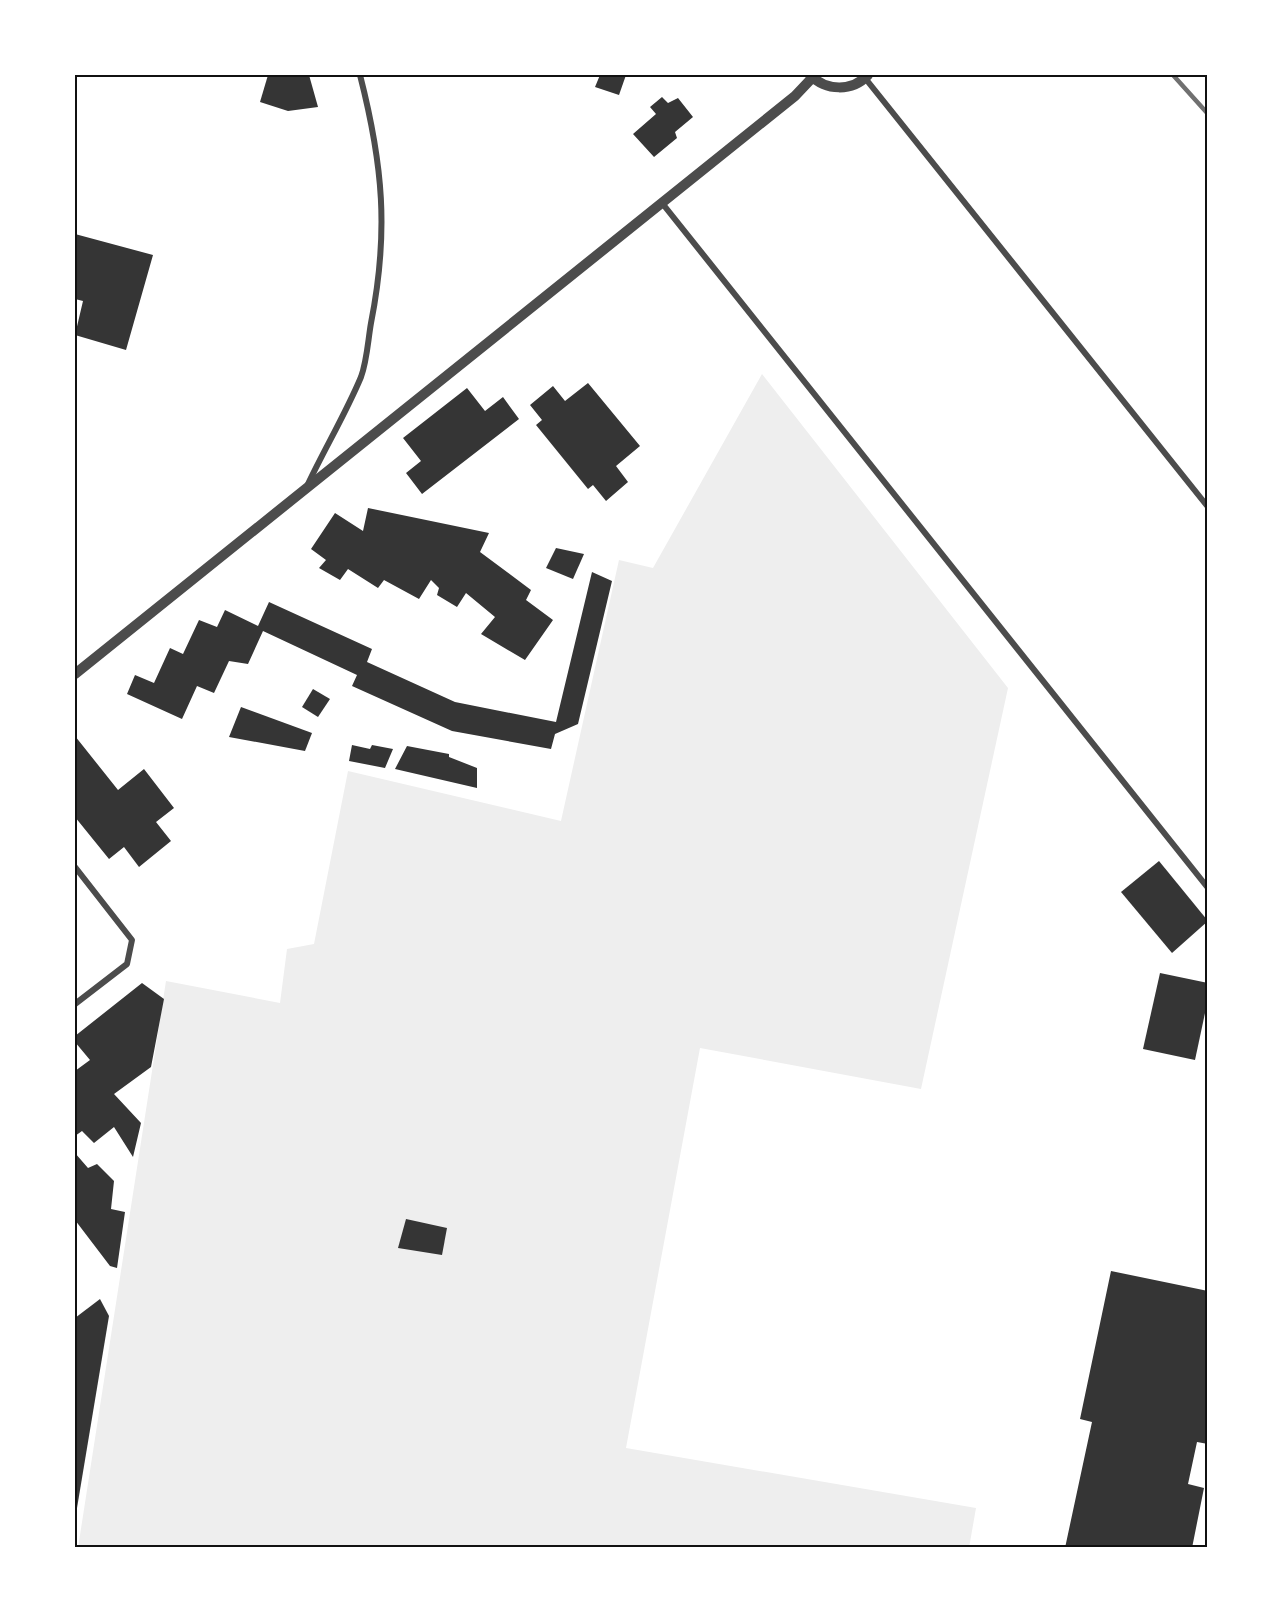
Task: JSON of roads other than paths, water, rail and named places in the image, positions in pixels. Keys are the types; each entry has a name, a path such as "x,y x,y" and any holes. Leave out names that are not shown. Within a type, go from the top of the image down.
{"street":[{"path":"306,488 362,375 380,279 383,238 382,181 371,119 360,75"},
{"path":"75,674 795,96 811,76 833,87 855,84 866,77 1208,507"},
{"path":"661,202 1208,888"},
{"path":"75,867 132,940 127,964 75,1004"}],"railway":[{"path":"1173,75 1208,114"}]}
